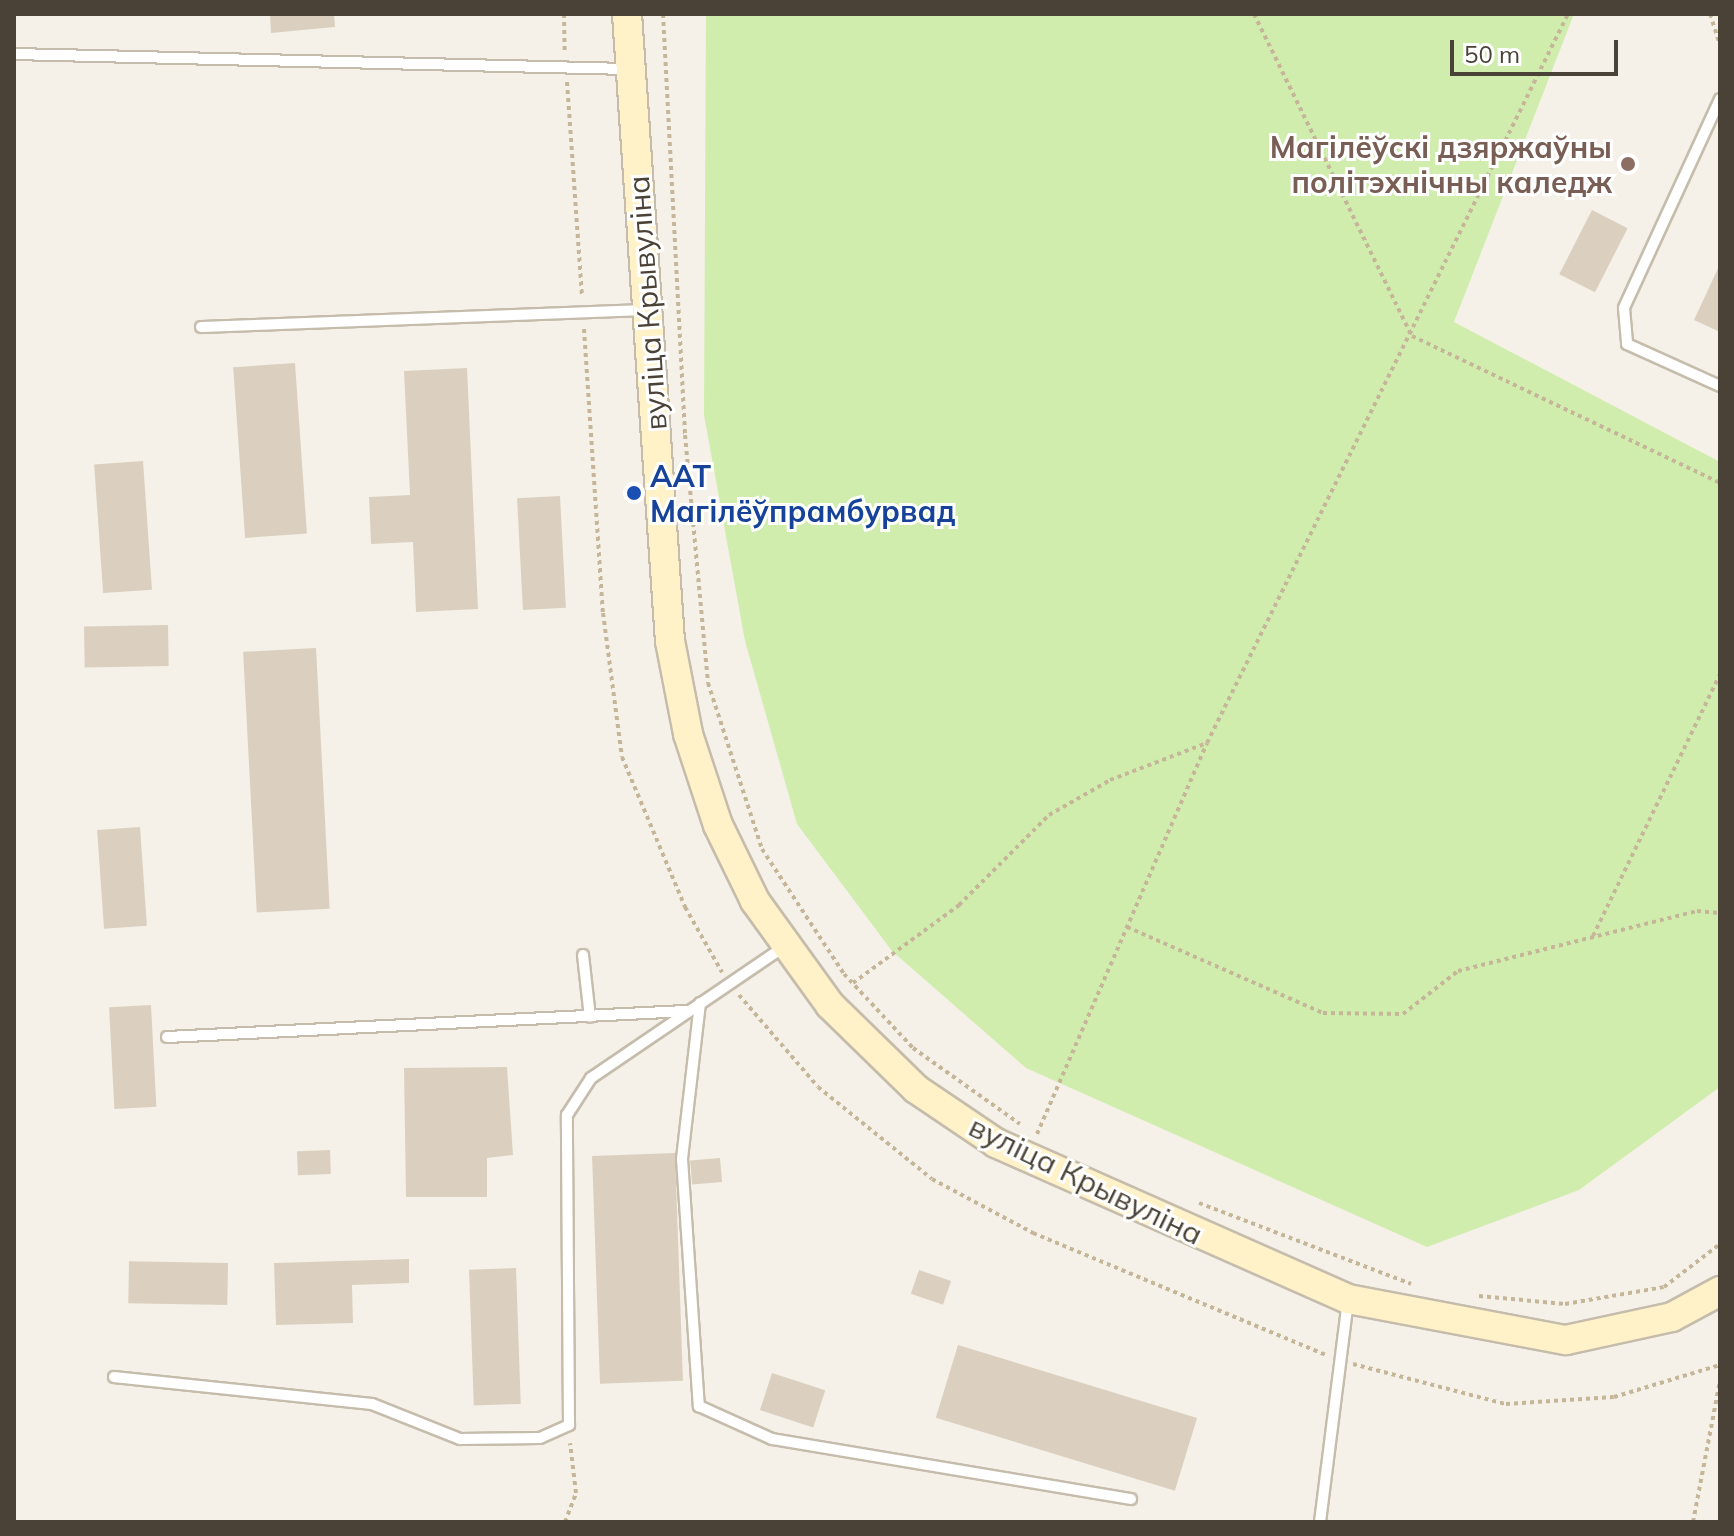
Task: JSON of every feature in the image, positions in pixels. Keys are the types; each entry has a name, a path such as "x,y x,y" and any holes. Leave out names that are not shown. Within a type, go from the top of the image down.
{"main road":[{"name":"вуліца Крывуліна","path":"627,14 670,641 688,734 718,825 784,947 916,1089 996,1143 1348,1299 1566,1340 1672,1317 1720,1291"}],"lane":[{"path":"14,54 630,69"},
{"path":"1720,99 1624,308 1627,344 1720,386"},
{"path":"201,327 648,310"},
{"path":"114,1377 372,1404 460,1439 540,1438 569,1425 567,1115 591,1078 784,947"},
{"path":"583,955 590,1017"},
{"path":"700,1003 682,1159 699,1406 772,1439 1131,1499"},
{"path":"167,1037 688,1011"},
{"path":"1320,1522 1348,1299"}],"path":[{"path":"564,14 603,613 622,757 685,907 729,984 818,1087 932,1179 1033,1233 1338,1361 1506,1404 1614,1397 1720,1365"},
{"path":"663,14 685,435 708,683 762,849 853,983 913,1048 1036,1136 1050,1142"},
{"path":"1254,14 1412,336 1720,483"},
{"path":"1036,1136 1207,743 1412,336 1568,14"},
{"path":"1710,14 1720,44"},
{"path":"1593,936 1720,674"},
{"path":"853,983 959,905 1049,815 1110,780 1207,743"},
{"path":"1127,927 1323,1013 1403,1014 1458,971 1697,911 1720,913"},
{"path":"1191,1200 1419,1287"},
{"path":"1463,1295 1565,1304 1664,1287 1720,1244"},
{"path":"1693,1522 1720,1381"},
{"path":"565,1522 576,1493 569,1425"}],"green space":[{"path":"706,14 1574,14 1454,322 1720,462 1720,1087 1579,1190 1427,1247 1026,1068 892,951 797,824 745,641 704,415"}],"building":[{"path":"270,14 334,14 335,27 271,33"},
{"path":"1592,210 1628,228 1595,292 1559,274"},
{"path":"1720,264 1720,332 1694,320"},
{"path":"295,363 307,534 245,538 233,367"},
{"path":"467,368 478,609 416,612 413,542 371,544 369,497 410,495 404,371"},
{"path":"143,461 152,590 103,593 94,464"},
{"path":"560,496 566,608 523,610 517,498"},
{"path":"168,625 169,666 85,667 84,626"},
{"path":"316,648 330,909 257,912 243,652"},
{"path":"140,827 147,926 104,929 97,830"},
{"path":"151,1005 156,1107 114,1109 109,1007"},
{"path":"507,1067 513,1155 487,1158 487,1197 406,1197 404,1068"},
{"path":"330,1150 331,1174 298,1175 297,1151"},
{"path":"675,1153 683,1381 600,1384 592,1156"},
{"path":"720,1158 722,1182 692,1185 690,1161"},
{"path":"409,1259 409,1283 352,1285 353,1323 276,1325 274,1263"},
{"path":"129,1261 228,1263 227,1305 128,1303"},
{"path":"516,1268 521,1404 474,1406 469,1270"},
{"path":"919,1270 951,1281 943,1305 911,1294"},
{"path":"958,1345 1197,1418 1175,1491 936,1418"},
{"path":"772,1373 825,1390 813,1427 760,1410"}],"place":[{"name":"Магілёўскі дзяржаўны політэхнічны каледж","path":"1628,164"},
{"name":"ААТ Магілёўпрамбурвад","path":"634,493"}]}
